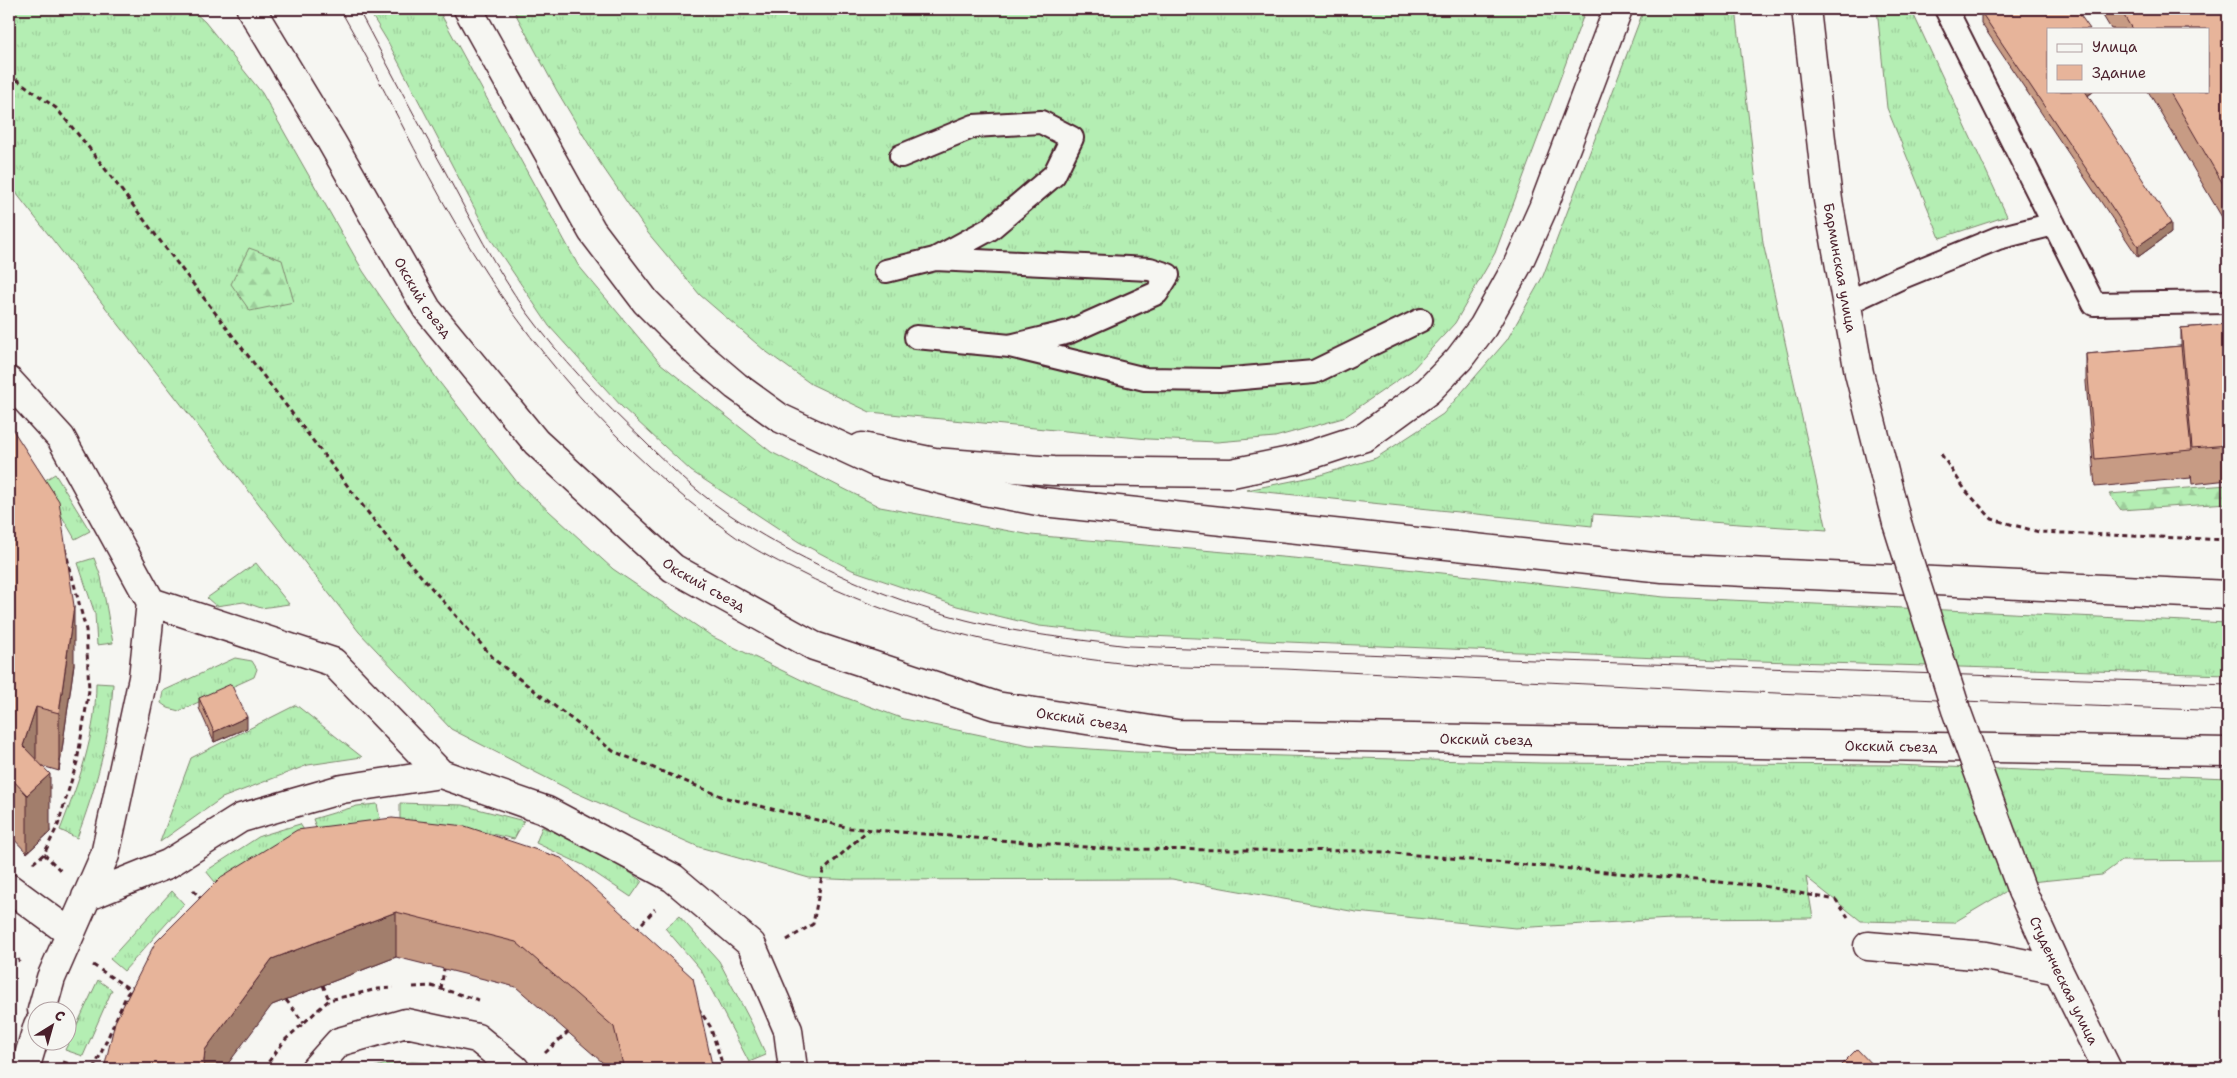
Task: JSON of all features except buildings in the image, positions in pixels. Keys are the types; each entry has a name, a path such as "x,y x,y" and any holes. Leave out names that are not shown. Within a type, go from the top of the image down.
{"main road":[{"name":"Окский съезд","path":"251,9 331,141 427,309 536,442 673,568 814,646 996,706 1177,734 2228,752"},
{"path":"468,9 592,231 646,302 695,351 736,386 780,418 877,463 926,478 984,491 1053,503 1664,568 2228,595"},
{"path":"820,438 934,462 1053,471 1168,474 1232,473 1296,460 1365,437 1428,391 1459,359 1483,328 1517,266 1544,208 1618,9"},
{"name":"Барминская улица","path":"1806,9 1828,200 1859,373 1897,523 1956,710 2022,891"},
{"path":"9,381 61,438 151,602 143,678 104,855 51,978 45,1000"},
{"path":"151,602 333,662 441,774 547,811 673,878 751,944 788,1030 793,1069"},
{"path":"86,897 168,864 241,818 342,789 441,774"},
{"path":"9,888 67,940"},
{"name":"Студенческая улица","path":"2022,891 2058,970 2108,1069"},
{"path":"1868,946 1986,956 2058,970"},
{"path":"315,1069 339,1042 406,1022 476,1038 515,1069"},
{"path":"25,1069 31,1050"}],"lane":[{"path":"1946,9 2094,304 2228,302"},
{"path":"886,271 935,259 990,229 1054,176 1072,138 1041,122 974,126 901,156"},
{"path":"1847,303 1900,278 1998,238 2054,224"},
{"path":"935,259 1150,268 1168,275 1157,293 1069,332 1010,346"},
{"path":"916,337 1010,346 1145,379 1220,380 1314,372 1421,320"}],"path":[{"path":"1941,454 1966,491 1992,518 2039,532 2228,540"},
{"path":"29,866 44,854 58,825 78,762 90,690 86,630 67,553 62,545"},
{"path":"756,958 813,924 824,871 868,829"},
{"path":"1763,886 1836,900 1868,946"},
{"path":"628,927 634,932"},
{"path":"67,940 130,990"},
{"path":"441,989 444,969"},
{"path":"94,1069 127,994 137,982"},
{"path":"323,985 329,1000"},
{"path":"286,1000 304,1023"},
{"path":"694,1002 710,1026 724,1069"},
{"path":"543,1055 568,1032"}],"green space":[{"path":"9,9 191,9 205,22 262,93 363,271 437,379 517,482 613,569 713,637 814,686 904,719 1029,745 1136,752 1541,763 1895,765 2228,778 2228,860 2121,861 2102,875 2020,883 1953,923 1861,921 1806,877 1813,918 1671,919 1515,928 1356,912 1172,879 855,880 809,878 699,847 572,791 451,729 359,632 9,184"},
{"path":"368,9 438,9 578,265 660,363 771,452 880,507 1031,535 1350,563 1664,597 2228,623 2228,675 1658,658 1126,635 1039,626 957,606 852,570 799,542 691,471 622,407 549,326 490,238 388,42"},
{"path":"513,9 1586,9 1495,253 1455,323 1411,371 1343,418 1275,437 1217,442 1148,439 870,412 811,384 764,350 700,295 648,233 600,163 557,91"},
{"path":"1644,9 1736,9 1763,243 1827,530 1593,514 1592,526 1247,490 1317,476 1376,458 1443,414 1507,340 1543,276"},
{"path":"1877,9 1911,9 2007,216 1940,238 1887,108"},
{"path":"249,248 282,260 294,302 250,311 231,284"},
{"path":"55,474 90,531 75,539 42,482"},
{"path":"2228,485 2228,503 2121,510 2109,494"},
{"path":"94,558 101,577 113,643 97,645 95,614 78,563"},
{"path":"256,563 289,604 261,608 244,602 216,606 207,598"},
{"path":"235,658 252,661 257,669 254,677 179,711 168,708 161,703 163,691"},
{"path":"96,683 113,684 109,724 101,762 77,838 60,830 80,776 90,740"},
{"path":"296,705 362,757 308,765 222,798 160,842 191,758"},
{"path":"400,803 462,805 524,821 514,839 457,826 400,821"},
{"path":"377,804 381,824 319,835 313,819 357,806"},
{"path":"300,824 310,839 215,882 206,871 260,836"},
{"path":"542,827 596,849 642,881 631,897 583,865 536,843"},
{"path":"172,891 184,904 124,971 110,959"},
{"path":"679,916 719,961 766,1055 749,1062 701,970 665,928"},
{"path":"98,980 112,990 83,1056 65,1050 78,1050 78,1022"},
{"path":"435,1063 456,1069 369,1069 386,1064"}],"tram line":[{"path":"340,9 429,176 487,274 546,357 613,432 688,501 737,537 761,552 834,589 913,620 953,632 1036,651 1141,665 1285,669 1789,694 2228,711"},
{"path":"358,9 474,226 504,278 539,329 582,379 677,473 725,511 791,551 848,579 906,602 966,620 1006,629 1129,646 2228,684"}]}
